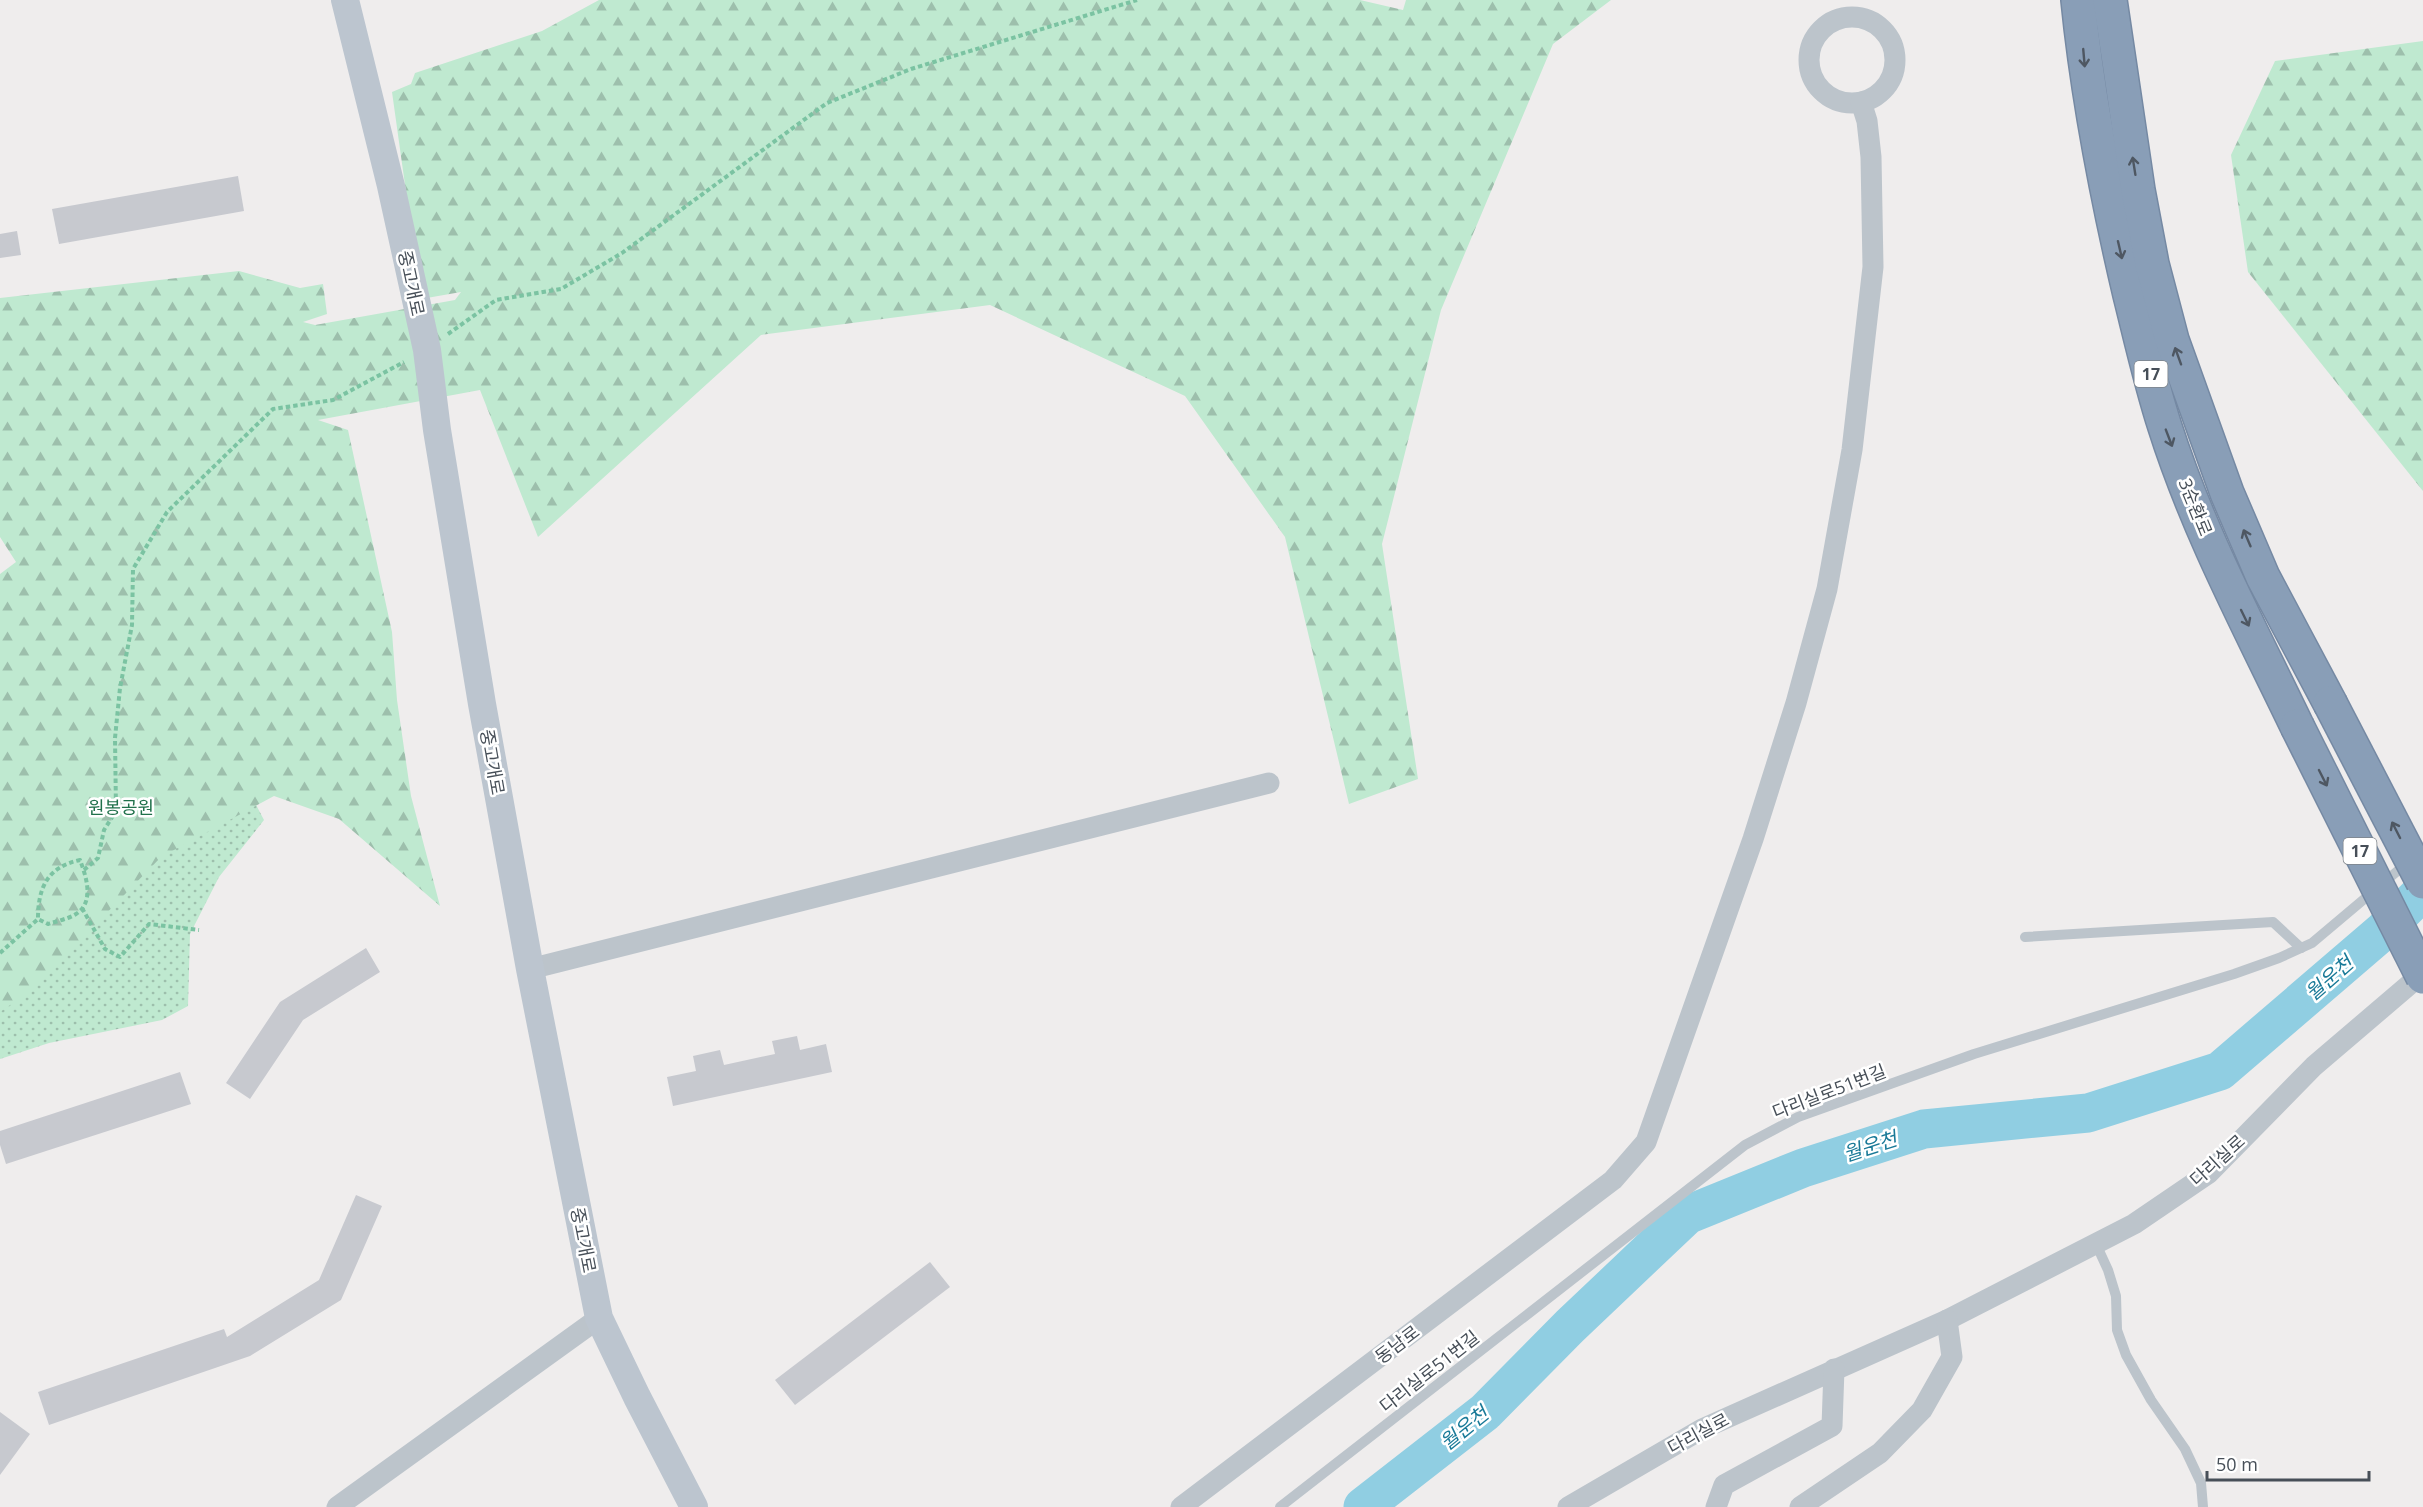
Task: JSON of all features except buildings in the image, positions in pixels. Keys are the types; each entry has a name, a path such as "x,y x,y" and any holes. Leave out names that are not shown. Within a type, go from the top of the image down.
{"highway":[{"name":"3순환로","path":"2078,0 2085,73 2100,161 2164,427 2194,506 2228,582 2297,726 2423,975"},
{"name":"3순환로","path":"2110,0 2151,264 2172,340 2227,493 2263,578 2423,882"}],"street":[{"name":"중고개로","path":"345,0 392,186 427,350 437,429 480,692 530,969 599,1318 694,1507"},
{"path":"1857,17 1881,28 1890,39 1894,52 1895,67 1890,81 1881,93 1861,102 1838,102 1825,94 1815,84 1809,70 1808,55 1812,42 1820,30 1830,22 1843,18 1857,17"},
{"name":"동남로","path":"1181,1507 1613,1180 1646,1142 1753,839 1796,703 1827,589 1852,450 1873,267 1871,157 1867,121 1861,102"},
{"path":"530,969 1269,783"},
{"name":"다리실로","path":"1568,1507 1702,1429 1947,1320 2134,1224 2209,1173 2314,1066 2423,975"},
{"path":"337,1507 599,1318"},
{"path":"1800,1507 1880,1453 1922,1410 1952,1357 1947,1320"},
{"path":"1716,1507 1724,1485 1832,1426 1834,1369"}],"lane":[{"name":"다리실로51번길","path":"1280,1507 1745,1145 1798,1117 1974,1054 2234,974 2301,948 2312,943 2423,848"},
{"path":"2025,937 2272,922 2301,948"},
{"path":"2096,1244 2108,1270 2116,1296 2117,1330 2126,1355 2151,1400 2185,1449 2201,1483 2203,1507"}],"path":[{"path":"84,870 98,858 104,830 116,811 115,738 120,688 132,624 133,569 167,512 273,409 333,400 427,350 496,300 561,289 622,253 827,103 911,69 1137,0"},
{"path":"0,953 38,919 38,901 44,882 63,864 80,860 87,879 87,899 78,913 48,924 38,919"},
{"path":"81,907 105,949 120,957 149,924 199,930"}],"green space":[{"path":"599,0 1360,0 1403,10 1406,0 1611,0 1553,44 1441,310 1382,544 1418,779 1349,804 1285,537 1185,396 990,305 761,335 538,537 480,390 318,420 348,430 392,632 397,700 411,796 440,906 339,819 274,796 161,857 32,990 0,1012 0,574 16,562 0,537 0,298 239,271 300,288 323,284 327,314 303,322 315,325 455,300 461,292 421,299 392,92 411,84 415,73 542,31"},
{"path":"2423,41 2423,491 2248,272 2231,155 2275,61"},
{"name":"원봉공원","path":"0,611 233,761 264,820 219,877 190,934 188,1006 162,1020 49,1043 0,1059"}],"waterway":[{"name":"월운천","path":"1363,1507 1485,1412 1570,1326 1687,1215 1803,1168 1924,1129 2088,1113 2220,1071 2383,931 2423,891"}]}
